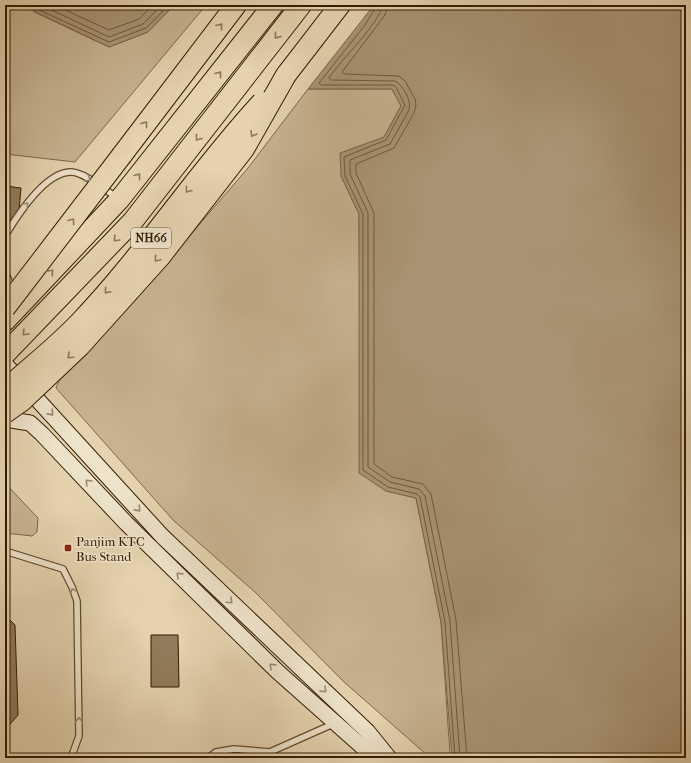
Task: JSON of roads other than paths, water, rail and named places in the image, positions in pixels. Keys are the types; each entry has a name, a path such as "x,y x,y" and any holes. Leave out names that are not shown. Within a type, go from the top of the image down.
{"highway":[{"path":"9,312 203,47 236,5"},
{"path":"9,312 120,200 273,5"},
{"path":"5,354 134,221 301,5"},
{"name":"NH66","path":"5,390 78,324 144,248 229,137 286,75 340,5"},
{"path":"5,413 22,401 80,346 160,257 244,149 286,75"}],"main road":[{"path":"5,364 162,536 368,732 388,758"},
{"path":"5,419 30,424 42,434 126,523 278,672 373,758"}],"lane":[{"path":"5,236 18,214 52,178 71,172 84,176 120,200"},
{"path":"5,271 9,312"},
{"path":"5,551 63,569 77,601 79,736 71,758"},
{"path":"208,758 216,752 234,749 270,752 336,723"}],"water":[{"path":"29,5 174,5 148,32 109,47 34,11"},
{"path":"374,5 686,5 686,758 452,758 441,622 416,498 386,491 359,473 359,214 341,176 340,153 384,137 401,106 392,89 308,89"}],"place":[{"name":"Panjim KTC Bus Stand","path":"68,548"}]}
